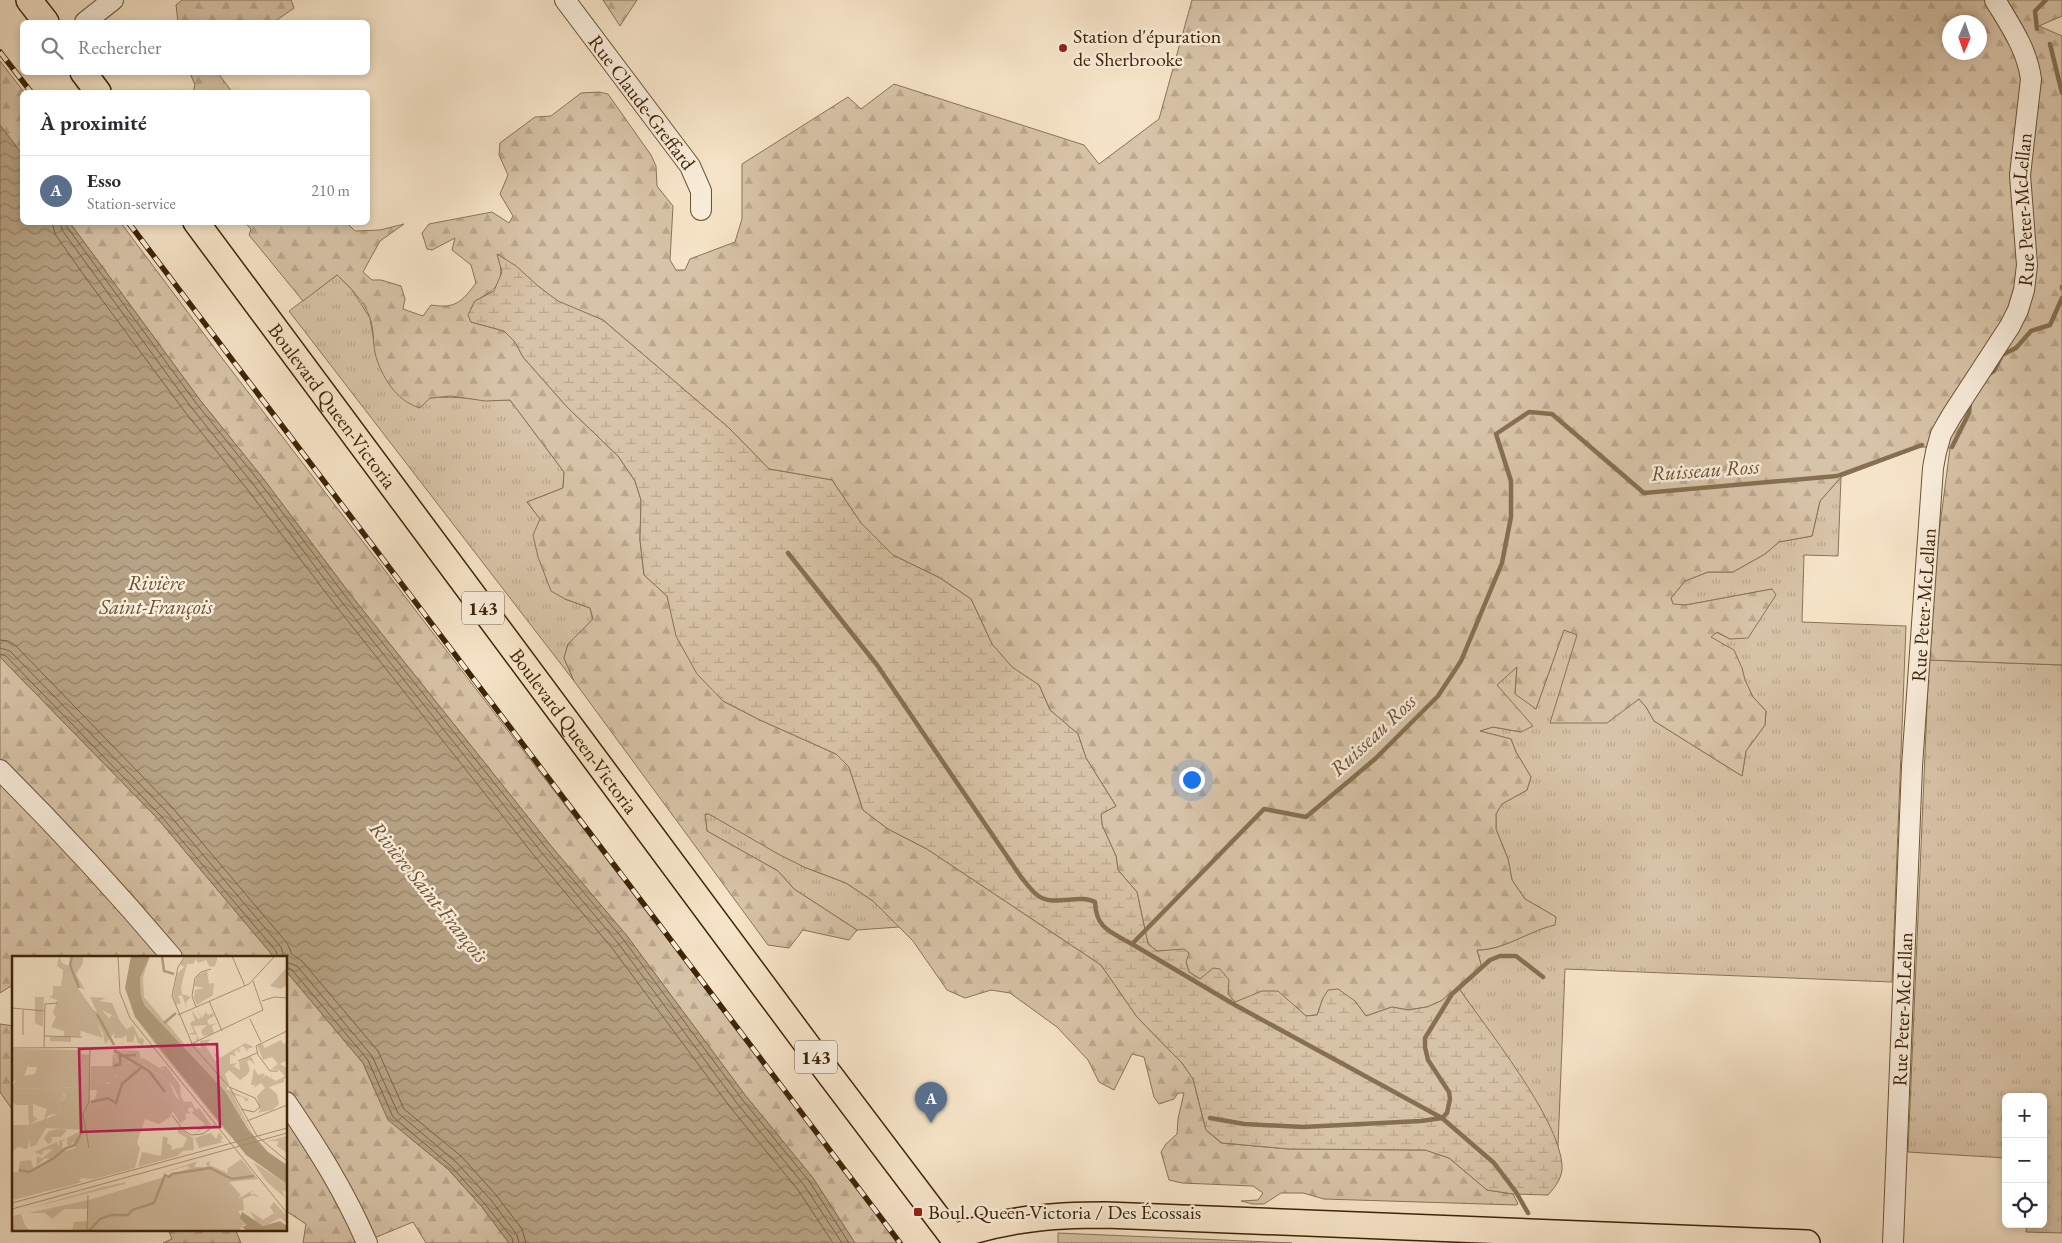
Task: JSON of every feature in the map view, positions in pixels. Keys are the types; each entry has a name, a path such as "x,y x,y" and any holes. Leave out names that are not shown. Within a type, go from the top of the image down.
{"main road":[{"path":"29,0 44,20"},
{"path":"85,75 96,90"},
{"name":"Boulevard Queen-Victoria","path":"198,225 811,1050 955,1240"},
{"path":"955,1240 983,1227 1036,1218 1059,1215 1106,1215 1807,1243"}],"street":[{"path":"88,20 113,0"},
{"name":"Rue Claude-Greffard","path":"565,0 690,166 702,191 701,210"},
{"name":"Rue Peter-McLellan","path":"1893,1243 1912,766 1929,506 1934,460 1941,434 2010,326 2018,310 2024,290 2027,265 2020,175 2031,79 2024,50 1995,0"},
{"path":"0,770 69,840 127,903 171,956"},
{"path":"288,1105 324,1157 342,1188 368,1243"}],"green space":[{"path":"182,0 291,0 294,8 277,20 178,20 176,5"},
{"path":"603,0 637,0 620,26"},
{"path":"1192,0 2062,0 2062,16 2039,26 2062,36 2062,665 1929,660 1937,549 1950,448 1921,447 1841,477 1820,501 1812,536 1779,542 1765,554 1733,572 1708,572 1685,581 1671,598 1673,604 1686,605 1772,589 1776,595 1748,638 1730,639 1717,632 1711,637 1734,650 1753,697 1766,711 1765,725 1746,751 1742,776 1654,721 1639,699 1607,723 1550,723 1577,635 1564,630 1536,709 1515,694 1517,667 1497,685 1533,726 1521,732 1493,727 1480,731 1511,739 1516,752 1531,777 1527,790 1502,804 1496,814 1496,829 1508,859 1512,880 1525,899 1556,917 1555,925 1535,931 1507,944 1477,950 1482,968 1441,1001 1427,1007 1408,1010 1392,1007 1366,1016 1355,1001 1323,998 1317,1015 1306,1016 1295,1006 1248,998 1235,1002 1228,994 1228,980 1213,969 1200,979 1189,972 1186,962 1157,951 1148,944 1137,892 1118,870 1116,856 1102,825 1101,814 1116,806 1086,758 1078,734 1050,710 1039,685 1011,667 992,644 971,599 940,578 893,555 861,523 832,480 769,469 729,428 603,320 558,302 498,254 501,271 498,283 490,292 475,301 471,322 504,331 515,342 523,357 567,407 618,456 635,481 641,500 640,540 644,575 667,596 673,615 723,701 836,754 849,767 863,810 888,829 927,849 1101,965 1137,1017 1182,1063 1193,1079 1206,1130 1221,1143 1289,1149 1426,1150 1449,1158 1487,1190 1513,1194 1518,1204 1516,1205 1324,1199 1303,1193 1281,1193 1264,1204 1253,1204 1241,1201 1258,1200 1263,1193 1253,1186 1182,1183 1169,1180 1161,1152 1166,1144 1177,1134 1178,1119 1184,1093 1178,1093 1174,1099 1159,1104 1154,1097 1144,1057 1132,1054 1114,1090 1099,1082 1088,1060 1057,1027 1010,993 991,990 965,998 947,990 913,941 873,901 846,883 804,867 709,814 705,814 707,831 778,871 794,889 857,930 849,940 803,930 789,948 768,945 574,681 564,658 568,644 593,619 590,608 565,599 551,591 538,557 533,535 540,519 527,502 563,488 564,472 510,400 485,401 451,396 430,398 420,408 404,400 391,387 381,370 375,353 370,318 352,289 337,275 303,301 249,235 251,229 247,225 349,225 355,231 380,230 404,224 380,241 363,272 372,280 381,280 401,286 405,299 403,309 423,316 431,305 446,306 457,303 476,283 471,265 452,250 455,238 432,250 427,249 422,233 429,224 492,212 509,223 513,216 500,194 508,175 499,155 500,143 535,117 551,116 581,93 599,92 608,94 651,155 656,166 657,186 673,206 670,260 676,270 685,270 690,259 735,242 742,219 742,164 848,97 861,109 894,84 1084,145 1099,164 1159,119"},
{"path":"0,61 22,90 20,90 20,151 0,125"},
{"path":"191,75 219,75 231,90 194,90 195,85"},
{"path":"71,225 122,225 222,358 901,1243 855,1243 813,1178 745,1095 627,936 551,846 350,594 262,477 200,400"},
{"path":"497,254 516,266 558,301 603,320 729,428 769,469 832,480 861,523 893,555 940,578 971,599 992,644 1012,667 1039,685 1050,710 1078,734 1086,758 1116,806 1101,814 1102,825 1116,856 1118,870 1137,892 1148,944 1157,951 1184,949 1189,953 1186,962 1189,972 1200,979 1213,968 1220,969 1229,980 1228,994 1235,1002 1262,991 1278,991 1306,1016 1317,1015 1328,990 1338,989 1355,1001 1366,1016 1392,1007 1408,1010 1427,1007 1441,1001 1458,987 1535,1099 1558,1146 1562,1169 1558,1181 1548,1195 1513,1194 1487,1190 1449,1158 1425,1150 1289,1149 1222,1143 1206,1130 1193,1079 1182,1063 1137,1017 1101,965 927,849 888,829 863,810 849,767 836,754 723,701 697,674 676,636 667,596 644,575 640,540 641,500 635,481 618,456 567,407 523,357 515,342 504,331 471,322 468,315 475,301 494,291 502,272"},
{"path":"337,275 352,290 370,318 376,354 430,398 510,400 564,472 563,488 527,502 540,519 565,599 590,608 593,620 568,644 564,658 574,681 289,311"},
{"path":"1841,477 1838,556 1804,555 1802,622 1906,626 1892,982 1565,969 1558,1146 1524,1084 1458,987 1482,968 1477,950 1507,944 1535,931 1554,925 1556,917 1525,899 1512,880 1508,859 1496,829 1496,814 1502,804 1527,790 1531,777 1516,752 1511,739 1479,731 1493,727 1521,732 1497,685 1517,666 1515,693 1536,709 1564,629 1578,635 1633,702 1639,699 1654,721 1742,776 1746,751 1765,725 1766,711 1753,697 1744,680 1742,668 1711,637 1716,632 1730,639 1772,589 1686,605 1673,605 1671,598 1685,581 1708,572 1733,572 1765,554 1779,542 1812,536 1820,501"},
{"path":"0,657 158,819 273,956 12,956 12,985 0,993"},
{"path":"1929,660 2062,665 2062,1233 2026,1232 2026,1228 2047,1228 2047,1093 2002,1093 2002,1158 1908,1152"},
{"path":"705,814 709,814 804,867 846,883 873,901 899,927 857,930 794,889 778,871 707,831"},
{"path":"288,973 363,1063 377,1095 410,1138 448,1169 482,1207 509,1243 426,1243 413,1222 362,1243 303,1243 306,1224 288,1212"},
{"path":"0,1024 12,1026 12,1109 0,1092"},
{"path":"168,1230 235,1230 241,1243 163,1243 172,1239"},
{"path":"1058,1233 1292,1243 1058,1243"}],"water":[{"name":"Rivière Saint-François","path":"0,125 20,151 20,225 71,225 200,400 262,477 350,594 551,846 627,936 745,1095 813,1178 855,1243 509,1243 482,1207 448,1169 388,1120 363,1063 288,973 288,956 273,956 158,819 0,657"}],"waterway":[{"name":"Ruisseau Ross","path":"2037,29 2035,11 2046,0"},
{"name":"Ruisseau Ross","path":"2050,44 2062,93"},
{"name":"Ruisseau Ross","path":"1988,375 1994,371 2002,355 2016,348 2031,331 2050,325 2062,298"},
{"name":"Ruisseau Ross","path":"1952,447 1969,413 1970,403"},
{"name":"Ruisseau Ross","path":"1528,1213 1516,1192 1494,1163 1442,1118 1235,1005 1132,944 1264,809 1306,817 1375,759 1438,696 1461,661 1502,563 1511,517 1511,481 1496,434 1529,412 1552,414 1644,493 1837,476 1922,445"},
{"path":"788,553 877,665 1031,889 1044,899 1058,901 1081,899 1095,902 1098,918 1106,929 1132,944"},
{"path":"1210,1118 1244,1124 1303,1127 1421,1121 1442,1118 1447,1113 1450,1099 1449,1092 1428,1060 1425,1038 1452,994 1490,960 1500,956 1516,956 1543,977"}],"railway":[{"path":"0,52 29,90"},
{"path":"130,225 900,1243"}],"place":[{"name":"Station d'épuration de Sherbrooke","path":"1063,48"},
{"name":"Esso","path":"931,1123"},
{"name":"Boul. Queen-Victoria / Des Écossais","path":"918,1212"}]}
